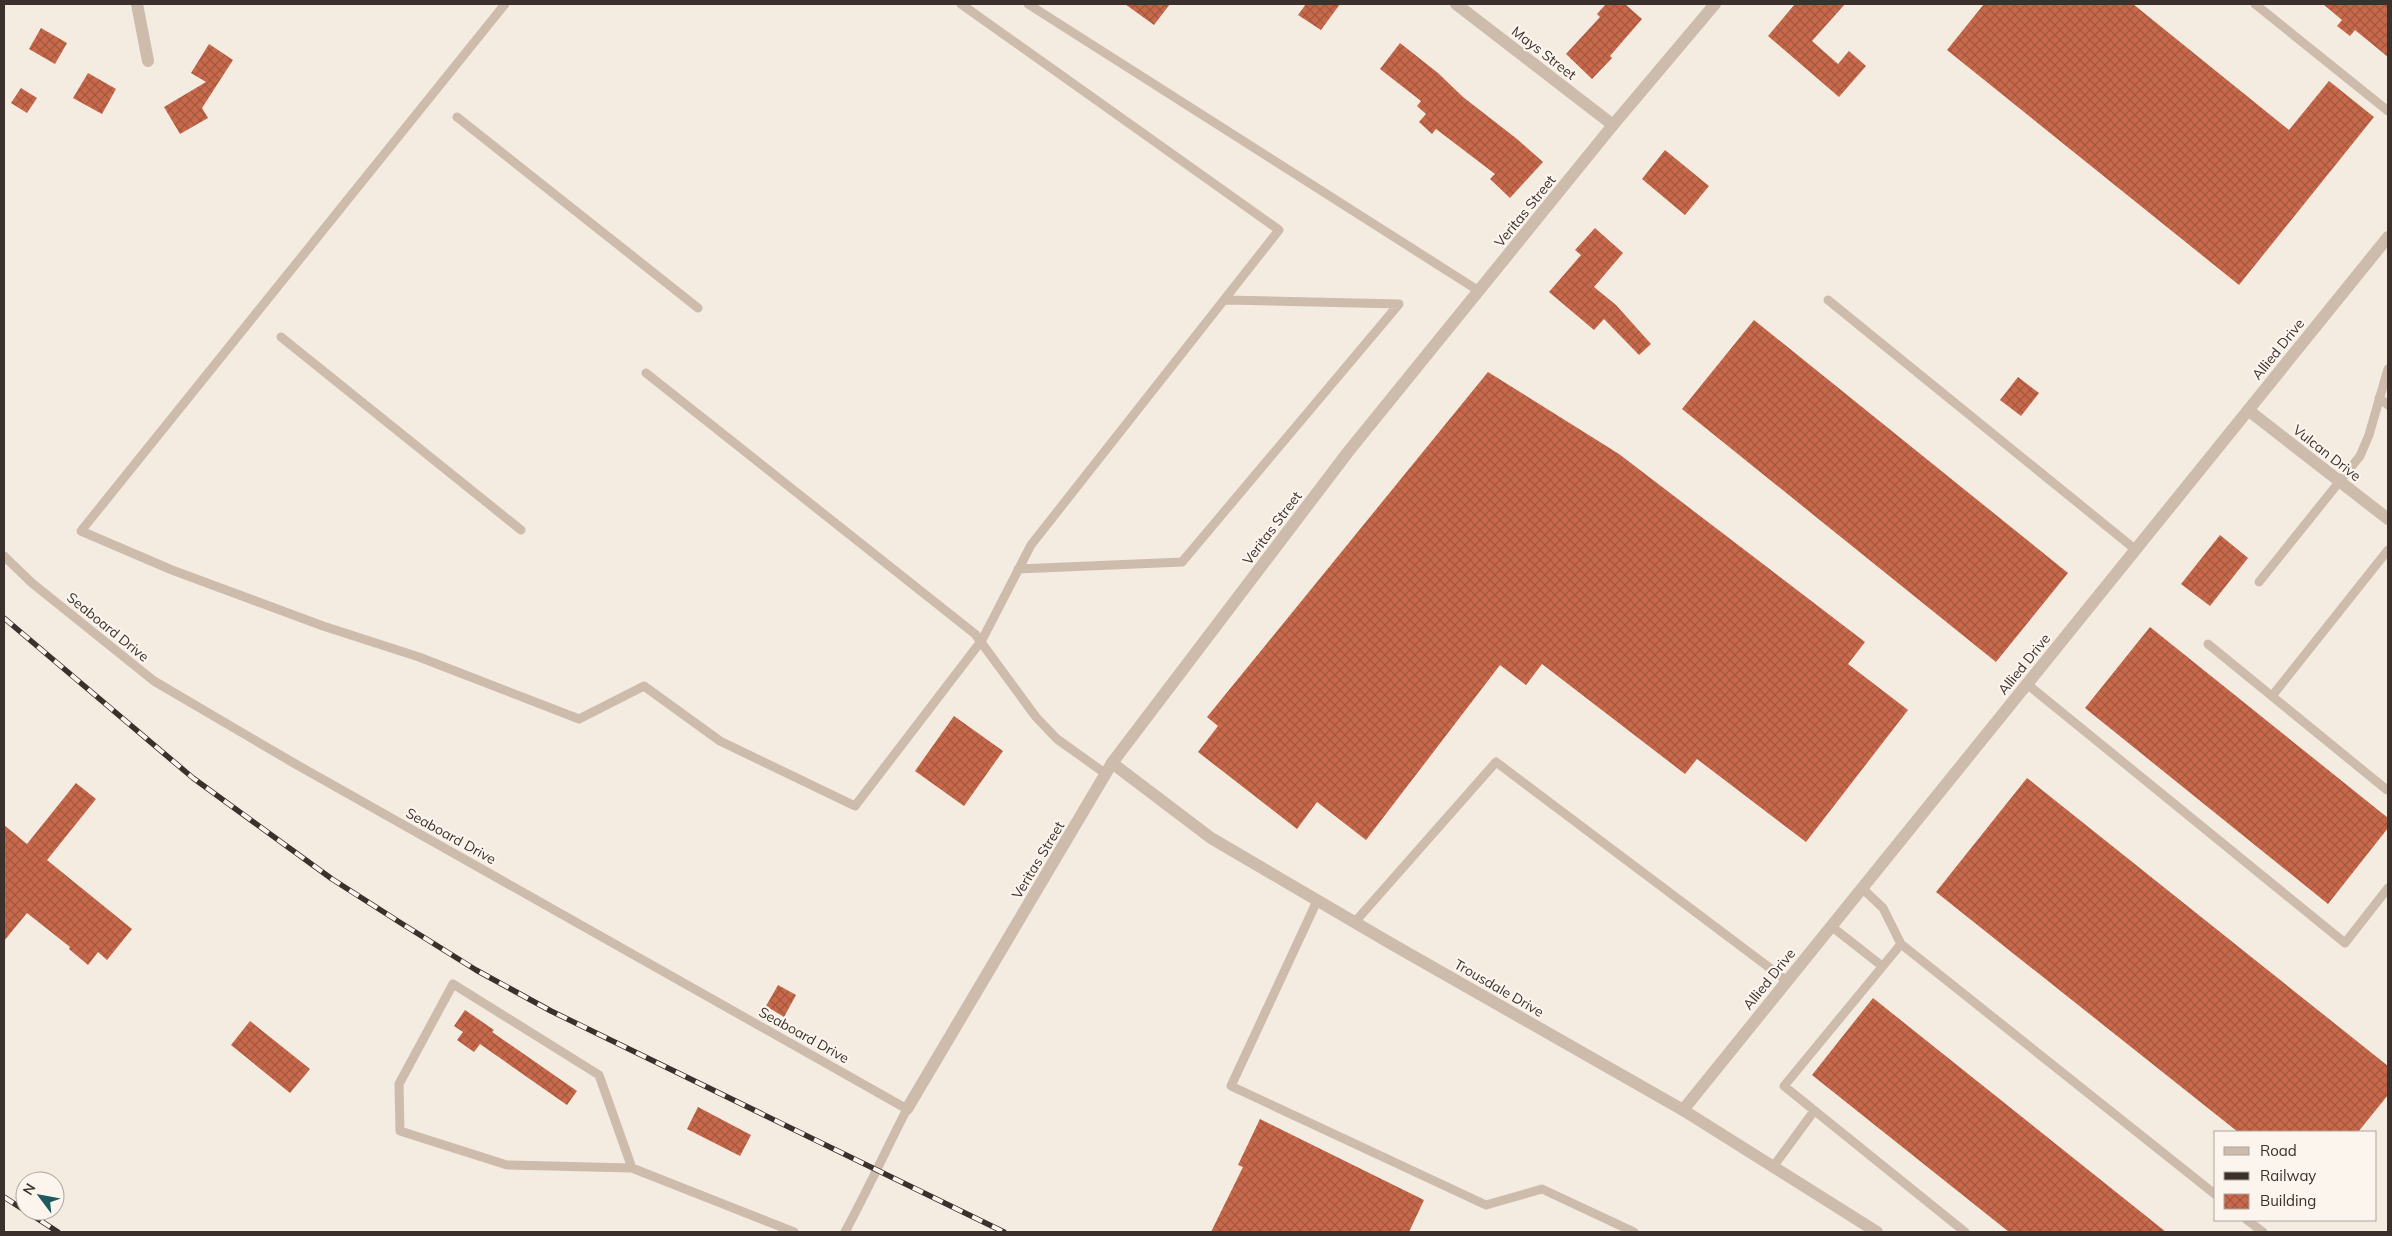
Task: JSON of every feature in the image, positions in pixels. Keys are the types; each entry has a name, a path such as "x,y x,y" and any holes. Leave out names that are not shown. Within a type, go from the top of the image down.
{"street":[{"path":"137,4 148,61"},
{"name":"Mays Street","path":"1456,4 1613,125"},
{"name":"Veritas Street","path":"907,1109 1109,768 1348,452 1613,125 1715,4"},
{"name":"Allied Drive","path":"1683,1110 2388,236"},
{"name":"Vulcan Drive","path":"2248,410 2388,519"},
{"name":"Trousdale Drive","path":"1109,768 1211,838 1354,923 1683,1110 1877,1232"}],"lane":[{"path":"505,4 81,531 172,570 292,615 419,657 579,719 644,686 720,741 855,806 982,640 1036,538 1280,230 961,4"},
{"path":"1028,4 1479,291"},
{"path":"2255,4 2388,111"},
{"path":"457,117 698,308"},
{"path":"1018,569 1182,562 1400,304 1224,300"},
{"path":"1828,300 2136,550"},
{"path":"281,337 521,530"},
{"path":"2259,582 2360,456 2369,435 2388,369"},
{"path":"646,373 982,640 1036,717 1057,739 1109,768"},
{"path":"2379,398 2388,405"},
{"path":"2272,696 2388,550"},
{"name":"Seaboard Drive","path":"4,556 32,583 154,681 292,762 907,1109"},
{"path":"2208,644 2387,790"},
{"path":"2027,684 2345,943 2388,888"},
{"path":"1354,923 1496,762 1787,981"},
{"path":"1862,888 1883,908 1901,944 2214,1193"},
{"path":"1317,900 1231,1086 1486,1205 1542,1189 1634,1232"},
{"path":"1831,926 1882,966"},
{"path":"1901,944 1784,1086 1965,1232"},
{"path":"632,1168 599,1075 453,984 399,1084 400,1131 507,1164 632,1168 794,1232"},
{"path":"845,1232 878,1171 882,1157 907,1109"},
{"path":"1773,1166 1814,1111"},
{"path":"2248,1221 2263,1232"}],"building":[{"path":"1125,4 1170,4 1154,25"},
{"path":"1306,4 1340,4 1321,30 1298,15"},
{"path":"1606,4 1625,4 1642,19 1610,56 1612,58 1592,79 1566,54 1600,17 1597,14"},
{"path":"1795,4 1845,4 1812,41 1838,64 1849,51 1866,66 1839,97 1768,36"},
{"path":"1984,4 2133,4 2289,130 2329,81 2374,117 2239,285 1947,50"},
{"path":"2323,4 2388,4 2388,57 2355,30 2350,36 2337,26 2342,20"},
{"path":"41,28 67,43 55,64 29,49"},
{"path":"1400,43 1543,162 1510,198 1490,179 1495,174 1436,129 1432,134 1419,122 1426,114 1417,106 1421,101 1380,69"},
{"path":"209,44 233,60 202,108 208,118 180,134 164,107 206,82 191,73"},
{"path":"88,73 116,89 102,114 73,98"},
{"path":"21,88 37,98 27,113 11,103"},
{"path":"1665,150 1709,186 1685,215 1642,179"},
{"path":"1595,228 1623,253 1594,287 1616,305 1651,344 1639,355 1604,319 1594,330 1549,292 1581,255 1575,250"},
{"path":"1754,320 2068,573 1996,662 1682,409"},
{"path":"1488,372 1619,454 1865,642 1848,664 1908,710 1806,842 1697,759 1685,774 1542,664 1526,685 1500,665 1366,840 1317,802 1297,829 1198,752 1218,726 1207,717"},
{"path":"2018,377 2039,393 2021,416 2000,400"},
{"path":"2220,535 2248,558 2210,606 2181,584"},
{"path":"2150,627 2388,818 2388,828 2328,904 2085,708"},
{"path":"954,716 1003,751 964,806 915,771"},
{"path":"2027,778 2388,1066 2388,1095 2359,1131 2237,1131 1936,892"},
{"path":"76,783 96,799 47,860 132,929 107,960 98,952 88,965 69,949 70,947 27,913 4,941 4,825 27,844"},
{"path":"778,985 796,995 784,1017 766,1006"},
{"path":"1873,998 2166,1232 2009,1232 1812,1075"},
{"path":"465,1010 494,1030 492,1032 577,1091 567,1105 480,1044 474,1052 457,1040 463,1032 454,1026"},
{"path":"250,1021 310,1069 290,1093 231,1045"},
{"path":"698,1107 751,1135 740,1156 687,1129"},
{"path":"1260,1119 1424,1200 1409,1232 1211,1232 1243,1167 1238,1165"}],"railway":[{"path":"4,618 193,778 332,879 476,970 551,1011 1004,1232"},
{"path":"4,1197 58,1232"}]}
